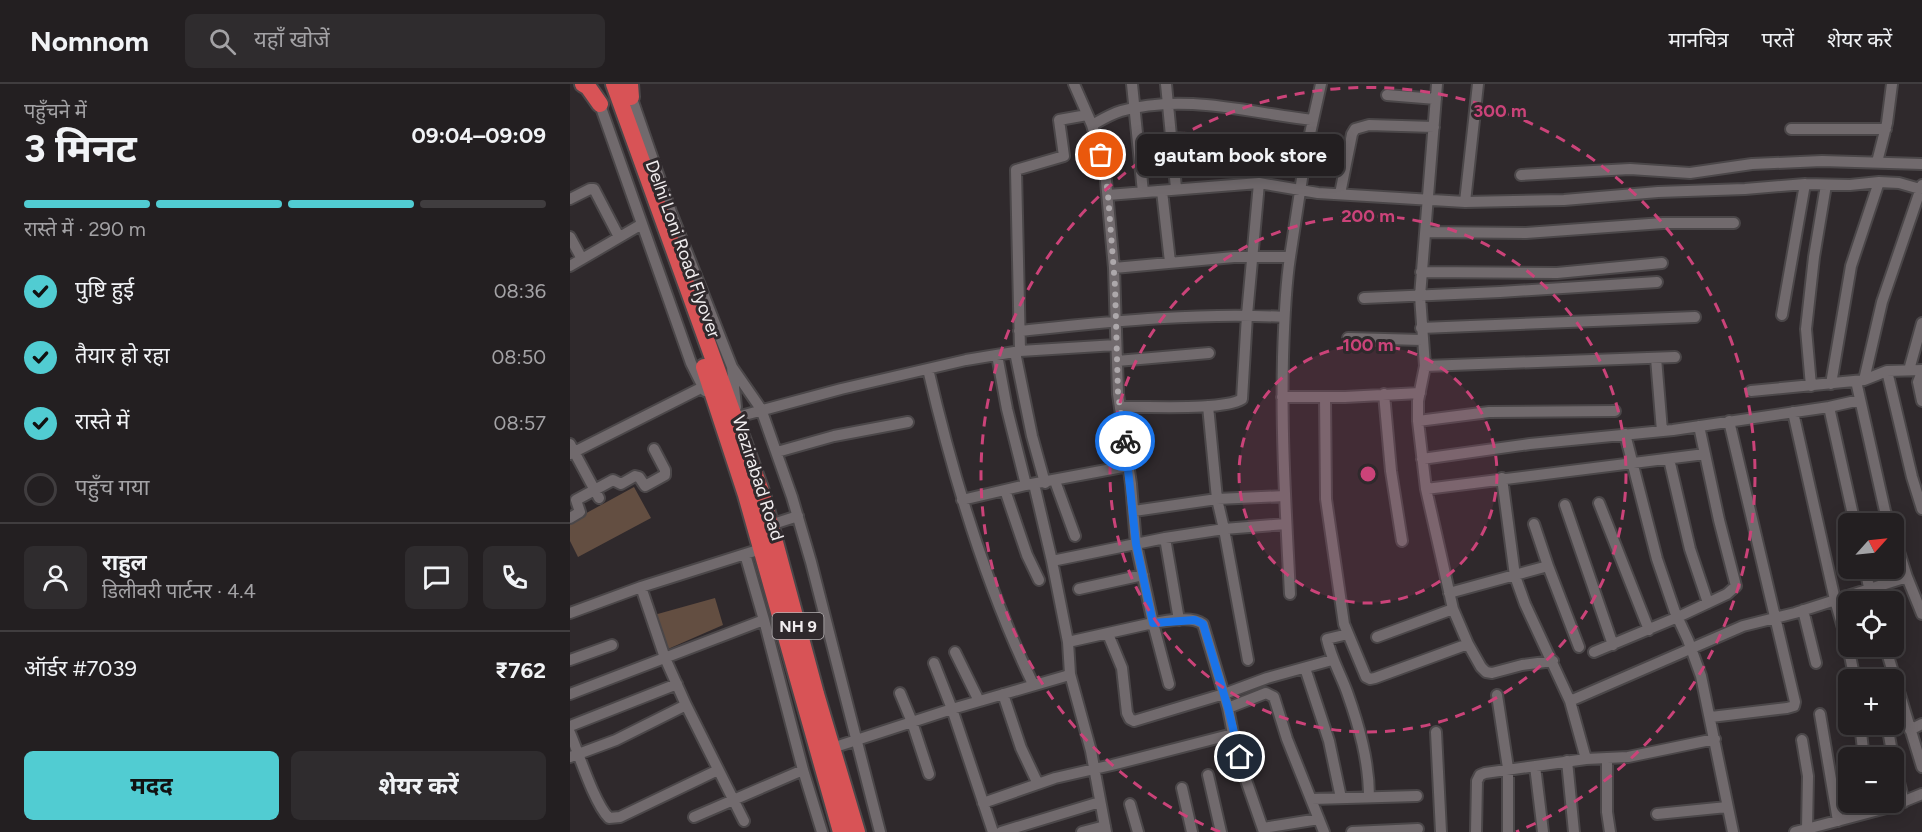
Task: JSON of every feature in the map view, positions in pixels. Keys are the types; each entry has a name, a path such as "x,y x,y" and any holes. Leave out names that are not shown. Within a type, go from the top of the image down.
{"highway":[{"path":"583,84 588,87 600,104"},
{"name":"Delhi Loni Road Flyover","path":"602,84 715,374"},
{"name":"Delhi Loni Road Flyover","path":"614,84 733,424"},
{"name":"Wazirabad Road","path":"733,424 762,494 771,525 832,748 848,830"},
{"name":"Wazirabad Road","path":"733,424 753,551 848,830"}],"street":[{"path":"593,84 691,363 715,374 761,409 798,516 820,593 880,832"},
{"path":"1074,84 1090,120 1105,170 1114,268 1118,394 1134,511 1136,544 1169,684"},
{"path":"1132,84 1143,192"},
{"path":"1166,84 1176,188"},
{"path":"1290,594 1282,396 1284,316 1299,189 1320,84"},
{"path":"1437,84 1420,296 1425,366 1418,421 1426,489 1453,609 1481,667 1486,672 1492,673 1522,665 1553,661"},
{"path":"1465,202 1478,84"},
{"path":"1877,162 1890,110 1892,84"},
{"path":"629,88 671,212 715,374"},
{"path":"1387,95 1436,99"},
{"path":"1082,832 1106,829 1070,674 1068,642 1052,561 1018,352 1016,170 1064,156 1059,120 1090,120 1120,111 1182,104 1249,109 1313,120"},
{"path":"1340,195 1352,134 1355,129 1369,125 1434,127"},
{"path":"1791,129 1886,129"},
{"path":"1172,138 1265,144 1306,152"},
{"path":"1521,175 1630,169 1690,173 1779,163 1922,164"},
{"path":"1108,195 1259,183 1340,195 1465,202 1564,200 1805,184 1850,185 1879,182 1921,187 1918,213 1882,302 1860,380 1860,400 1886,513"},
{"path":"1831,384 1851,266 1879,182"},
{"path":"1120,407 1208,406 1242,399 1259,183"},
{"path":"1782,315 1805,184"},
{"path":"1812,386 1806,329 1814,257 1826,184"},
{"path":"570,200 594,189 619,237"},
{"path":"1162,191 1170,262"},
{"path":"1426,232 1526,233 1663,223 1734,223"},
{"path":"570,237 574,260 642,224"},
{"path":"1114,268 1170,262 1290,256"},
{"path":"1421,272 1557,273 1662,263"},
{"path":"1364,298 1657,282"},
{"path":"1019,330 1116,321 1247,315 1284,316"},
{"path":"1348,338 1695,317"},
{"path":"1909,370 1922,323"},
{"path":"733,424 761,409 928,369 1018,352 1116,345"},
{"path":"1117,361 1209,353"},
{"path":"997,355 1007,410 1040,483 1075,536"},
{"path":"1656,357 1662,431"},
{"path":"1425,366 1675,357"},
{"path":"928,369 942,432 962,501 995,598 1034,684"},
{"path":"1751,391 1831,384 1860,380 1887,371 1909,370 1922,371 1918,382 1922,401"},
{"path":"1887,371 1900,431 1922,509"},
{"path":"597,494 572,450 715,374"},
{"path":"1282,396 1325,397 1420,393"},
{"path":"1384,394 1391,471 1402,541"},
{"path":"1325,397 1326,499 1344,624 1366,677 1370,679 1468,644"},
{"path":"1422,459 1530,444 1662,431 1829,407 1860,400"},
{"path":"1208,406 1217,499 1248,660"},
{"path":"1829,407 1853,513"},
{"path":"1418,421 1490,412 1615,411"},
{"path":"1792,412 1838,611"},
{"path":"1711,717 1794,706 1794,697 1774,617 1771,595 1729,421"},
{"path":"777,452 834,436 908,422"},
{"path":"1594,652 1708,603 1727,594 1736,586 1699,426"},
{"path":"1625,434 1657,559 1701,676 1733,832"},
{"path":"570,518 580,512 576,500 597,494 613,480 621,484 639,477 645,486 665,475 665,470 654,449"},
{"path":"1426,489 1705,454"},
{"path":"1669,459 1690,549 1708,603"},
{"path":"962,501 1128,465"},
{"path":"1502,478 1515,576 1525,604 1570,701 1586,759"},
{"path":"1005,490 1027,555 1039,580"},
{"path":"1134,511 1217,499 1285,496"},
{"path":"1599,503 1649,630"},
{"path":"1565,505 1613,645"},
{"path":"771,525 798,516"},
{"path":"1052,561 1165,538 1224,529 1286,524"},
{"path":"1534,524 1579,647"},
{"path":"1165,538 1179,620"},
{"path":"570,613 641,587 753,551 764,620 803,770 822,832"},
{"path":"1449,593 1548,566"},
{"path":"1904,568 1922,614"},
{"path":"1078,589 1143,575"},
{"path":"1880,591 1907,577"},
{"path":"641,587 665,658 744,821"},
{"path":"1570,701 1719,635 1838,600"},
{"path":"1377,638 1453,609"},
{"path":"1803,610 1816,663"},
{"path":"570,694 764,620"},
{"path":"1068,642 1153,623 1195,620 1203,624 1228,708 1233,734 1264,830 1319,819"},
{"path":"1108,634 1122,668 1127,713 1134,722 1267,678 1332,660"},
{"path":"1348,634 1327,639 1332,660 1356,717 1366,760 1369,797"},
{"path":"570,660 612,645"},
{"path":"955,652 979,701"},
{"path":"1889,657 1922,767"},
{"path":"934,663 952,709 993,832"},
{"path":"1305,668 1329,741 1341,798"},
{"path":"832,748 1070,674"},
{"path":"570,726 677,684"},
{"path":"900,693 929,774"},
{"path":"1228,708 1266,693 1274,697 1287,739 1324,832"},
{"path":"1003,694 1038,784"},
{"path":"1497,695 1508,768 1508,832"},
{"path":"574,755 616,740 686,705"},
{"path":"1820,714 1838,821"},
{"path":"1910,730 1922,724"},
{"path":"1436,732 1441,832"},
{"path":"570,733 574,755 609,818 620,818 718,770"},
{"path":"983,803 1055,778 1233,734"},
{"path":"1476,832 1477,781 1480,775 1485,773 1567,761 1628,757 1715,739"},
{"path":"1802,740 1808,776 1807,829"},
{"path":"1606,758 1607,812 1610,832"},
{"path":"1567,761 1574,832"},
{"path":"1535,766 1543,832"},
{"path":"694,818 803,770"},
{"path":"1208,775 1221,832"},
{"path":"1182,788 1192,832"},
{"path":"1904,802 1922,794"},
{"path":"1312,799 1417,796"},
{"path":"1001,832 1100,802"},
{"path":"1130,804 1138,832"},
{"path":"1657,814 1727,807"},
{"path":"1795,832 1859,813"},
{"path":"1352,832 1418,829"}],"shaded area":[{"path":"634,487 651,518 578,557 570,541 570,522"},
{"path":"715,598 723,625 668,649 654,615"}],"way so far":[{"path":"1101,155 1108,195 1115,286 1118,394 1125,441"}],"place":[{"name":"gautam book store","path":"1101,155"}],"route":[{"path":"1125,441 1136,544 1153,623 1195,620 1203,624 1240,757"}]}
